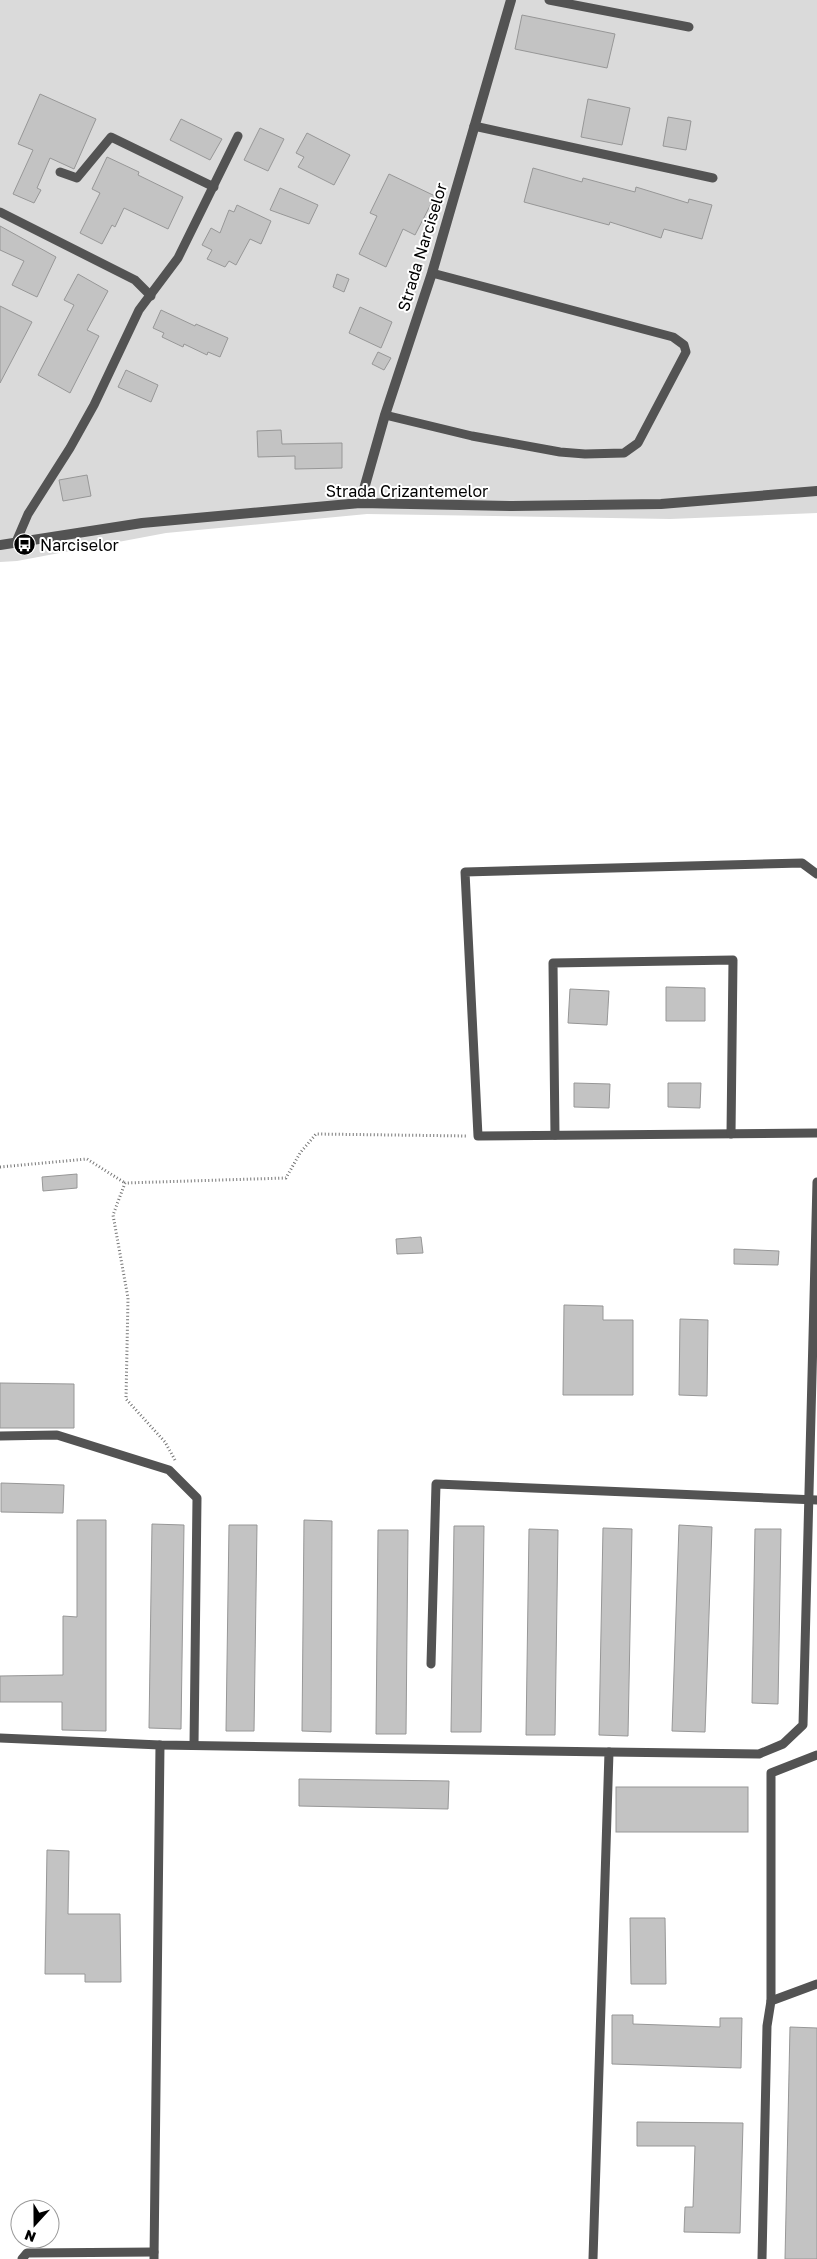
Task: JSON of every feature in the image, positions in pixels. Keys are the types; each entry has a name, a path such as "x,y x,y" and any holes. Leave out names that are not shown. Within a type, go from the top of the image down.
{"street":[{"name":"Strada Narciselor","path":"360,503 385,415 432,273 511,0"},
{"name":"Strada Crizantemelor","path":"0,545 142,523 360,503 512,506 661,504 817,491"}],"lane":[{"path":"549,0 689,27"},
{"path":"474,126 714,178"},
{"path":"16,542 28,514 70,448 94,405 139,310 178,258 238,136"},
{"path":"60,172 77,178 111,137 214,187"},
{"path":"0,212 135,280 150,296"},
{"path":"385,415 472,436 552,451 585,454 624,453 638,443 686,352 684,345 673,337 432,273"},
{"path":"817,874 802,863 464,872 478,1136 817,1134"},
{"path":"554,1135 553,963 733,960 731,1134"},
{"path":"0,1738 160,1745 759,1754 783,1744 803,1725 813,1500 817,1182"},
{"path":"0,1436 57,1435 169,1470 197,1498 194,1745"},
{"path":"431,1664 436,1484 813,1500"},
{"path":"22,2259 27,2253 154,2255 160,1745"},
{"path":"593,2259 609,1752"},
{"path":"762,2259 767,2026 771,2001 771,1773 817,1754"},
{"path":"771,2001 817,1984"}],"path":[{"path":"0,1167 87,1159 125,1183 286,1178 300,1152 316,1134 478,1136"},
{"path":"125,1183 113,1215 128,1298 126,1400 165,1442 178,1466"}],"shaded area":[{"path":"0,0 817,0 817,513 670,519 367,514 166,533 17,561 0,562"}],"building":[{"path":"522,15 615,34 607,68 515,49"},
{"path":"40,94 96,119 74,169 50,158 37,188 41,190 34,203 13,194 33,150 18,144"},
{"path":"588,99 630,108 622,145 581,137"},
{"path":"668,117 691,121 686,150 663,146"},
{"path":"181,119 222,139 210,160 170,140"},
{"path":"260,128 284,139 268,171 244,160"},
{"path":"307,133 350,155 334,185 298,167 304,157 296,153"},
{"path":"107,157 139,172 138,175 183,197 168,229 124,208 115,227 112,225 102,244 80,233 100,193 92,189"},
{"path":"533,168 582,182 583,178 635,192 636,187 688,203 689,199 712,205 702,239 664,229 661,238 610,222 609,225 524,202"},
{"path":"389,174 435,196 415,235 403,229 386,267 359,254 377,216 370,213"},
{"path":"280,188 318,205 309,224 270,210"},
{"path":"237,205 271,221 261,244 250,239 236,265 229,261 225,267 207,259 212,250 202,245 211,228 220,233 229,210 234,212"},
{"path":"0,226 56,257 37,297 12,285 24,261 0,250"},
{"path":"78,274 108,291 87,330 99,336 70,393 38,375 74,305 64,300"},
{"path":"337,274 349,279 344,292 333,287"},
{"path":"0,306 32,322 0,383"},
{"path":"360,307 392,322 381,348 349,333"},
{"path":"161,310 195,326 196,324 228,338 220,357 208,352 207,355 184,344 183,347 162,337 164,333 153,328"},
{"path":"378,352 391,358 384,370 372,364"},
{"path":"126,370 158,385 151,402 118,387"},
{"path":"281,430 282,444 342,443 342,468 295,469 295,456 258,457 257,431"},
{"path":"87,475 91,496 63,501 59,480"},
{"path":"666,987 705,988 705,1021 666,1021"},
{"path":"570,989 609,991 607,1025 568,1023"},
{"path":"574,1083 610,1084 609,1108 574,1107"},
{"path":"668,1083 701,1083 700,1108 668,1107"},
{"path":"77,1174 77,1188 43,1191 42,1177"},
{"path":"421,1237 423,1253 397,1254 396,1239"},
{"path":"734,1249 779,1251 778,1265 734,1264"},
{"path":"564,1305 603,1306 603,1320 633,1320 633,1395 563,1395"},
{"path":"680,1319 708,1320 707,1396 679,1395"},
{"path":"0,1383 74,1384 74,1428 0,1428"},
{"path":"1,1483 64,1485 63,1513 1,1512"},
{"path":"77,1520 106,1520 106,1731 62,1730 62,1702 0,1702 0,1676 63,1675 63,1616 77,1617"},
{"path":"304,1520 332,1521 331,1732 302,1731"},
{"path":"152,1524 184,1525 181,1729 149,1728"},
{"path":"229,1525 257,1525 254,1731 226,1731"},
{"path":"679,1525 712,1527 705,1732 672,1731"},
{"path":"454,1526 484,1526 481,1732 451,1732"},
{"path":"603,1528 632,1529 628,1736 599,1735"},
{"path":"529,1529 558,1530 555,1735 526,1735"},
{"path":"755,1529 781,1529 778,1704 752,1703"},
{"path":"378,1530 408,1530 406,1734 376,1734"},
{"path":"299,1779 449,1781 448,1809 299,1806"},
{"path":"616,1787 748,1787 748,1832 616,1832"},
{"path":"47,1850 69,1851 68,1914 120,1914 121,1982 85,1982 85,1974 45,1974"},
{"path":"630,1918 665,1918 666,1984 631,1984"},
{"path":"612,2015 633,2015 633,2024 720,2027 720,2018 742,2018 741,2068 612,2064"},
{"path":"790,2027 817,2028 817,2259 785,2259"},
{"path":"637,2122 743,2123 740,2233 684,2232 685,2207 693,2207 695,2146 637,2146"}],"place":[{"name":"Narciselor","path":"24,545"}]}
